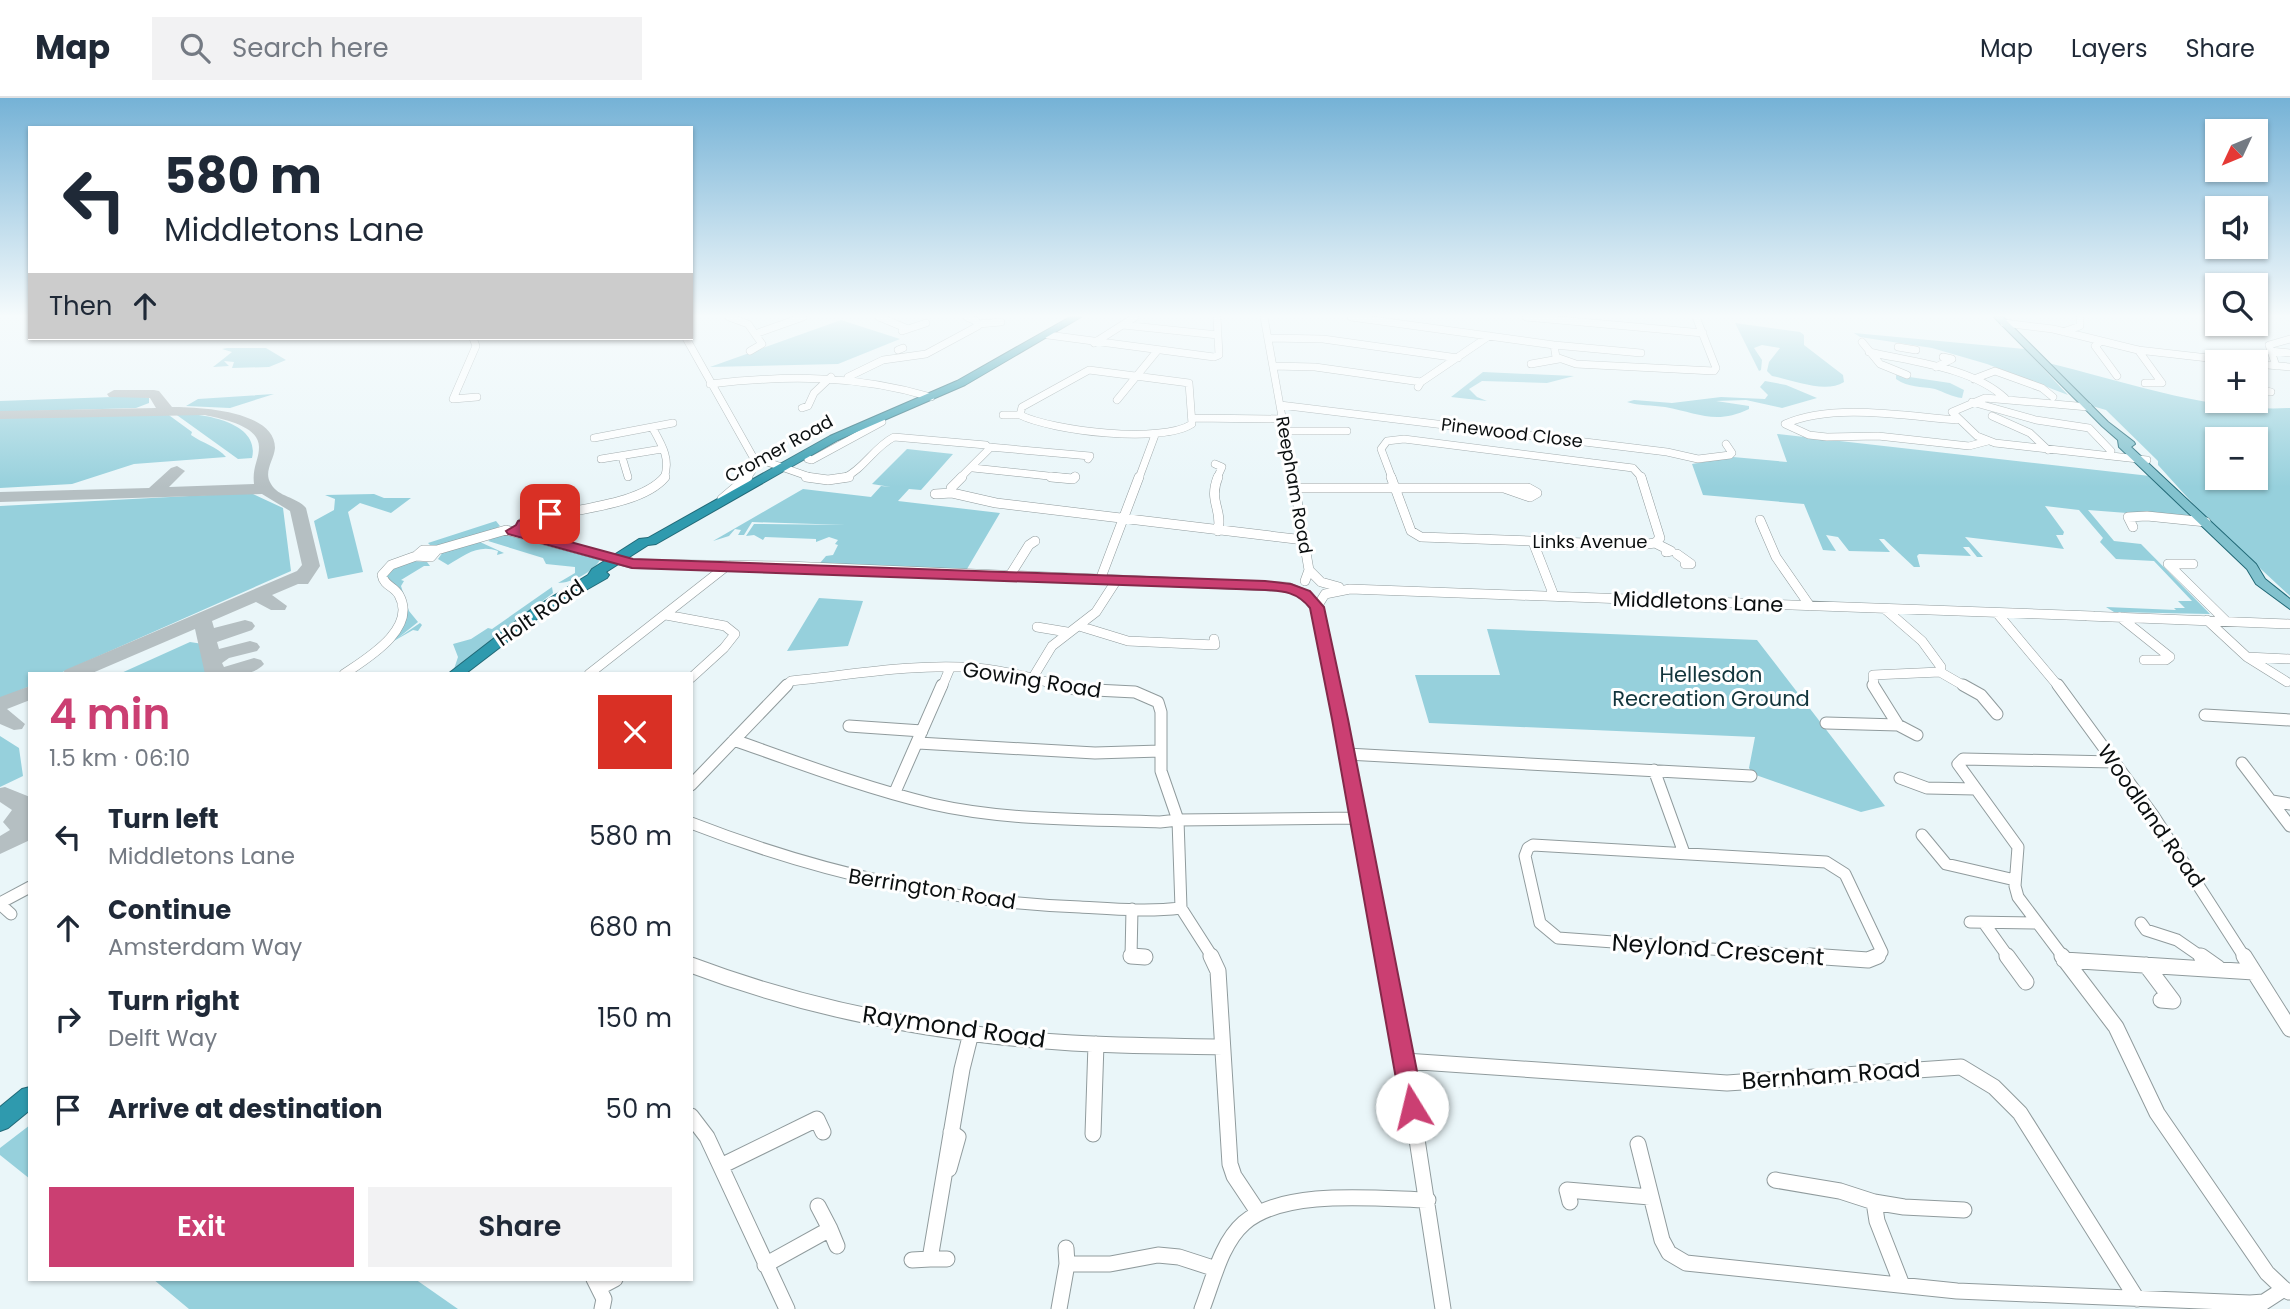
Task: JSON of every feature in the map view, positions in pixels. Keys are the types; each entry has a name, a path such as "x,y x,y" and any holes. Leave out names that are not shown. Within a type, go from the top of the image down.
{"highway":[{"name":"Cromer Road","path":"628,560 652,544 651,541 780,468 979,374"},
{"name":"Holt Road","path":"458,672 537,612 628,560"},
{"path":"0,1121 28,1098"}],"main road":[{"path":"2054,374 2123,440 2123,445 2206,522 2288,614"}],"street":[{"path":"464,374 453,399 477,397"},
{"path":"708,374 710,384 753,457 754,466 750,476 714,505"},
{"path":"847,378 856,374"},
{"path":"1020,415 1022,407 1080,374"},
{"path":"1003,415 1020,415 1037,422 1154,435 1185,431 1192,424 1192,386 1189,383 1134,374"},
{"path":"1117,400 1138,374"},
{"name":"Reepham Road","path":"1274,374 1309,570 1304,587 1324,588"},
{"path":"1353,374 1419,385 1436,374"},
{"path":"1901,374 1907,375"},
{"path":"1952,374 1990,384 2005,398"},
{"path":"1974,379 1988,374"},
{"path":"2001,374 2053,394"},
{"path":"2145,383 2162,383 2155,374"},
{"path":"710,384 765,378 831,377 894,386 931,397"},
{"path":"808,406 814,393 831,377"},
{"path":"2086,406 1985,398 1952,412 1957,420 1988,441 2141,459"},
{"path":"1972,402 2036,421 2090,428 2111,451"},
{"name":"Pinewood Close","path":"1280,405 1667,452 1698,459 1732,453 1726,444"},
{"path":"1957,420 1902,414 1821,416 1786,422 1790,427 1809,435 1827,437 1878,436 1969,446 1988,441"},
{"path":"1992,416 2014,423 2032,433 2048,450"},
{"path":"1193,418 1282,419"},
{"path":"594,438 673,423"},
{"path":"808,459 813,460 842,439 878,423"},
{"path":"347,672 377,651 394,633 404,607 401,598 383,581 382,575 391,565 416,556 431,557 437,550 510,530 557,512 618,501 651,488 663,479 669,463 652,427"},
{"path":"1285,430 1347,431"},
{"path":"1100,580 1154,435"},
{"path":"844,479 894,437 918,437 1092,457"},
{"name":"Links Avenue","path":"1398,439 1626,466 1641,475 1661,536 1655,543 1640,545 1533,542 1421,537 1411,531 1381,447 1387,441 1398,439"},
{"path":"952,494 951,488 973,468 989,447"},
{"path":"601,459 662,449"},
{"path":"622,457 628,477"},
{"path":"753,457 807,477 844,479 854,484"},
{"path":"1218,463 1222,471 1212,492 1220,522 1218,531"},
{"path":"973,468 1076,478"},
{"path":"1295,488 1504,488"},
{"path":"935,494 952,494 996,503 1124,520 1304,540"},
{"path":"2117,513 2128,517 2147,516 2206,522"},
{"path":"2128,517 2133,527"},
{"path":"1760,520 1776,557 1810,606"},
{"path":"523,525 628,560"},
{"path":"510,530 628,560 771,569 1324,588 1317,607"},
{"path":"1009,577 1029,545 1035,541"},
{"path":"1533,542 1554,596"},
{"path":"1655,543 1691,564"},
{"path":"2193,564 2168,564 2226,621"},
{"path":"592,672 728,565"},
{"name":"Reepham Road","path":"1309,570 1324,588"},
{"path":"1032,679 1052,646 1096,612 1116,581"},
{"path":"1304,587 1317,607 1347,754 1405,1061 1443,1309"},
{"name":"Middletons Lane","path":"1324,588 2226,621 2288,614"},
{"path":"1885,609 1922,641 1941,667 1940,672"},
{"name":"Woodland Road","path":"1997,613 2056,682 2190,868 2290,1029"},
{"path":"666,615 725,626 735,634 693,676"},
{"path":"2120,617 2169,657 2166,660 2144,660"},
{"path":"2207,620 2256,666 2281,676 2287,682"},
{"path":"1079,626 1128,641 1214,642 1216,659"},
{"path":"1037,627 1067,632"},
{"path":"2247,657 2290,659"},
{"path":"895,792 950,668"},
{"name":"Gowing Road","path":"693,783 785,685 797,678 950,668 995,671 1075,689 1135,692 1158,702 1161,712 1161,771 1178,820 1181,908"},
{"path":"1898,725 1872,683 1873,675 1940,672 1981,695 1997,714"},
{"path":"2205,715 2290,720"},
{"path":"1826,723 1843,726 1898,725 1917,735"},
{"path":"849,726 922,731"},
{"path":"734,740 809,767 933,804 983,813 1119,820 1178,820 1191,817 1358,818"},
{"path":"918,743 1095,753 1160,751"},
{"path":"1347,754 1751,776"},
{"path":"1638,1144 1662,1240 1669,1253 1685,1264 1970,1292 2250,1303 2264,1302 2287,1291 2267,1273 2157,1113 2116,1027 2036,923 2015,891 2018,847 1958,764 1963,759 2114,762"},
{"path":"2242,763 2290,826"},
{"path":"1654,770 1684,853"},
{"path":"1906,783 1975,789"},
{"path":"2272,801 2290,804"},
{"name":"Berrington Road","path":"693,824 831,873 875,882 996,902 1051,907 1181,908"},
{"path":"1922,835 1946,864 2015,880"},
{"name":"Neylond Crescent","path":"1533,845 1684,853 1818,861 1834,865 1845,874 1882,947 1881,956 1868,960 1568,940 1549,933 1540,923 1525,856 1528,848 1533,845"},
{"path":"12,914 0,903 28,888"},
{"path":"1181,908 1214,960 1218,971 1230,1164 1234,1176 1258,1212"},
{"path":"1132,909 1136,960"},
{"path":"2026,982 1977,922 2036,923"},
{"path":"2141,923 2146,930 2172,936 2183,942 2221,970"},
{"path":"2064,960 2254,972"},
{"path":"2146,965 2174,1001"},
{"name":"Raymond Road","path":"693,966 760,989 821,1005 971,1033 1096,1045 1223,1047"},
{"path":"929,1259 971,1033"},
{"path":"1093,1134 1096,1045"},
{"name":"Bernham Road","path":"1405,1061 1727,1083 1961,1068 1980,1075 2004,1094 2020,1114 2137,1299"},
{"path":"693,1119 707,1138 721,1166 787,1309"},
{"path":"721,1166 817,1120"},
{"path":"1775,1180 1840,1191 1904,1208 1964,1210"},
{"path":"1570,1202 1567,1190 1650,1197"},
{"path":"1207,1307 1216,1269 1231,1241 1245,1222 1258,1212 1282,1203 1303,1200 1428,1200"},
{"path":"1874,1202 1877,1222 1902,1285"},
{"path":"818,1206 837,1246"},
{"path":"765,1265 830,1229"},
{"path":"1059,1309 1067,1256 1110,1264 1158,1255 1179,1257 1216,1269"},
{"path":"602,1309 603,1282"}],"green space":[{"path":"1481,374 1574,376 1547,383 1482,381 1469,389 1477,397 1487,401 1451,397"},
{"path":"1770,374 1841,374 1844,382 1828,387"},
{"path":"2012,374 2048,374 2068,395"},
{"path":"2059,374 2089,374 2205,402 2205,413 2268,413 2268,408 2290,408 2290,596 2207,519 2158,465 2158,461 2106,410 2092,406"},
{"path":"1896,375 1950,383 1964,390 1962,398 1935,389 1906,384 1896,379"},
{"path":"1765,381 1786,385 1817,398 1782,408 1746,400 1716,401 1749,406 1749,409 1737,414 1717,417 1627,402 1634,400 1672,403 1721,397 1765,399 1768,395 1760,387"},
{"path":"274,394 230,408 186,406 198,399"},
{"path":"140,396 149,398 149,403 136,408 0,412 0,401"},
{"path":"166,413 192,432 191,435 219,450 226,457 134,464 72,484 0,488 0,417"},
{"path":"174,413 211,417 237,427 247,435 252,445 252,458 238,459"},
{"path":"1777,434 2150,476 2192,518 2088,510 2114,541 2141,544 2210,614 2114,612 2106,607 2176,610 2174,608 2185,608 2178,601 2192,601 2154,561 2116,559 2100,542 2103,538 2079,510 2045,506 2064,532 2063,535 2056,535 2064,549 1965,537 1983,557 1977,557 1969,547 1963,547 1971,556 1919,554 1917,556 1920,567 1914,567 1884,539 1879,539 1890,552 1849,551 1838,537 1826,535 1836,551 1823,550 1804,504 1703,495 1692,464 1733,457 1787,462"},
{"path":"907,449 953,454 921,490 909,489 898,501 1000,513 967,569 778,563 820,563 826,556 833,555 838,540 829,537 816,542 816,539 765,537 763,540 754,535 746,536 754,524 846,525 752,522 744,535 738,535 741,530 735,529 729,536 713,541 803,489 871,497 881,486 891,487 872,484"},
{"path":"253,494 283,508 291,571 63,672 28,672 28,687 0,699 0,506"},
{"path":"374,494 384,498 411,498 391,513 360,503 348,512 363,572 328,579 314,521 334,510 335,499 325,495"},
{"path":"496,521 500,526 467,540 432,547 428,543"},
{"path":"500,534 522,537 600,560 582,576 558,583 575,573 575,567 546,564 543,558 488,541"},
{"path":"480,542 504,553 497,555 498,551 491,549 478,550 448,565 438,559 443,552"},
{"path":"412,561 427,562 430,566 424,566 401,580 404,581 401,586 409,611 418,622 398,638 420,623 422,625 418,631 413,630 385,646 407,609 386,575 395,567"},
{"path":"552,587 553,593 454,669 458,657 453,644 471,639 488,628 492,629"},
{"path":"819,598 863,601 848,646 787,651"},
{"name":"Hellesdon Recreation Ground","path":"1487,629 1757,640 1885,806 1861,812 1753,774 1749,768 1755,737 1429,723 1415,675 1500,675"},
{"path":"190,642 203,644 209,672 123,672"},
{"path":"0,736 19,748 23,776 0,787"},
{"path":"28,1127 28,1177 0,1155 0,1148"},
{"path":"155,1281 418,1281 458,1309 189,1309"}],"taxiway":[{"path":"114,394 154,394 168,411"},
{"path":"0,415 205,411 245,422 264,436 267,448 260,470 262,485 273,496 298,508 311,566 303,575"},
{"path":"154,492 177,471"},
{"path":"154,492 264,489"},
{"path":"0,497 154,492"},
{"path":"261,593 303,575"},
{"path":"302,580 303,575"},
{"path":"261,593 264,590"},
{"path":"192,623 261,593"},
{"path":"261,593 259,596 278,606"},
{"path":"192,623 203,622 207,640"},
{"path":"77,672 192,623"},
{"path":"207,640 215,634 245,626"},
{"path":"207,640 212,661"},
{"path":"212,661 222,654 250,647"},
{"path":"212,661 215,672"},
{"path":"229,672 254,664"},
{"path":"0,705 28,693"},
{"path":"0,714 14,724"},
{"path":"5,794 19,804 28,805"},
{"path":"0,846 26,832 15,822 23,811"}],"route":[{"path":"550,514 522,523 522,528 513,531 632,564 643,562 728,565 759,569 956,573 1280,586 1306,594 1317,607 1412,1107"}]}
